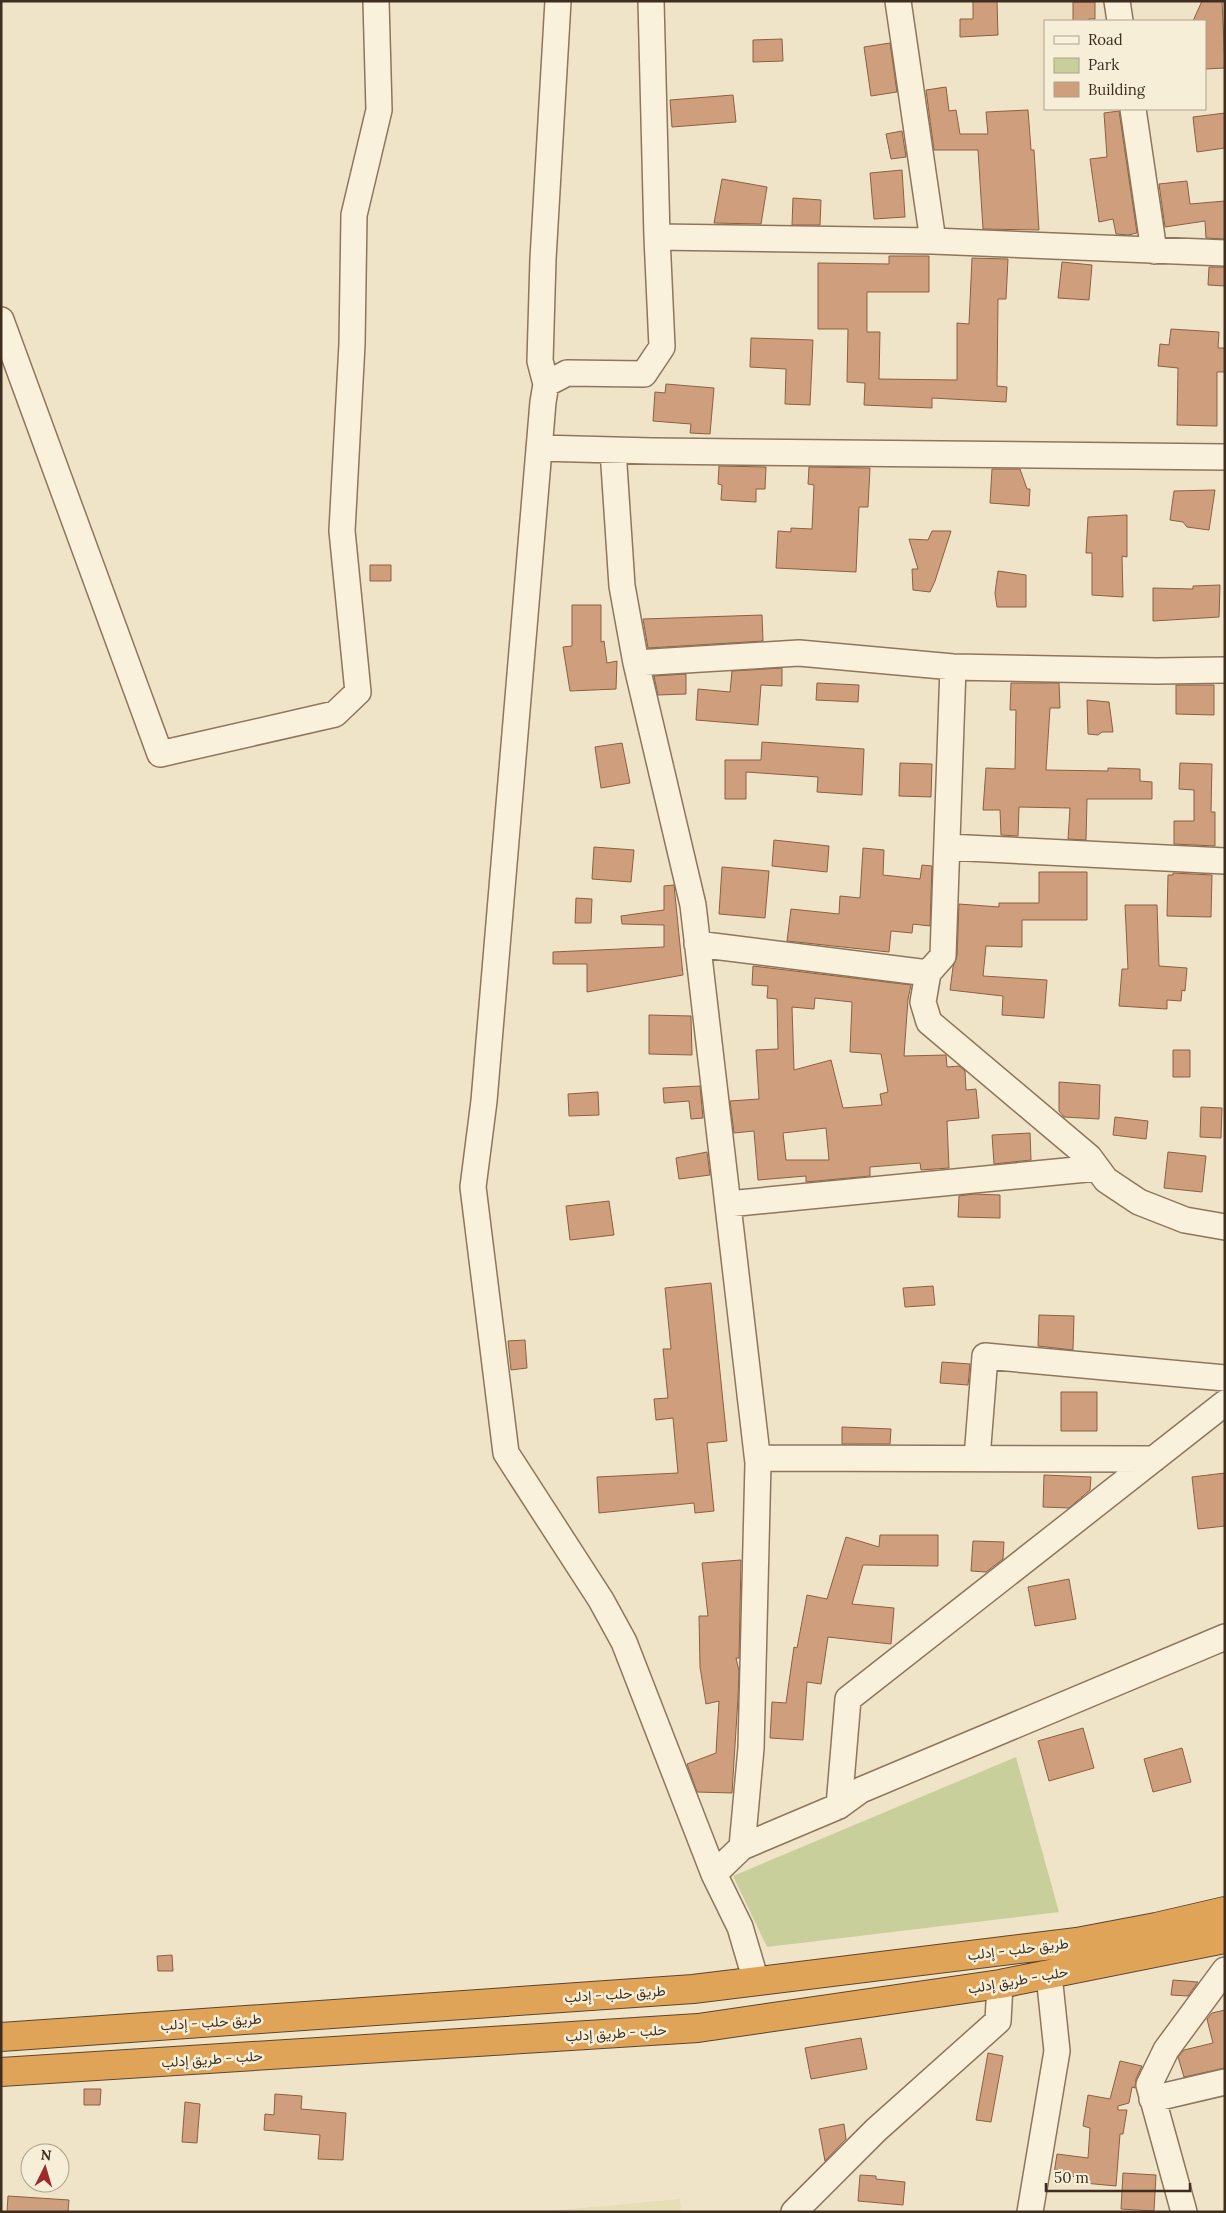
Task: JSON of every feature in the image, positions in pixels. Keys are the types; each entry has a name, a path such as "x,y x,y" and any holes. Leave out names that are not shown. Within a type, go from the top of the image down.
{"highway":[{"name":"طريق حلب - إدلب","path":"1,2037 693,1989 1077,1942 1156,1927 1225,1911"},
{"name":"حلب - طريق إدلب","path":"1,2072 698,2028 1000,1984 1225,1938"},
{"path":"428,2045 495,2030 622,2020 629,2014 630,2006 626,1998 619,1994"},
{"path":"1,2050 51,2034"}],"street":[{"path":"1,320 160,754 336,714 358,692 342,531 352,344 354,215 379,110 376,1"},
{"path":"558,1 542,287 540,361 546,384 484,1101 473,1187 506,1453 601,1600 624,1642 714,1874 740,1927 756,1981"},
{"path":"546,384 567,373 644,374 662,347 657,237 651,1"},
{"path":"898,1 933,241"},
{"path":"1117,1 1120,20"},
{"path":"1133,110 1154,251"},
{"path":"657,237 933,241 1225,253"},
{"path":"539,448 1225,457"},
{"path":"613,450 622,586 636,663 693,905 758,1458 750,1748 742,1847"},
{"path":"636,663 799,653 953,667 1157,671 1225,670"},
{"path":"953,667 943,956 928,972 923,1002 929,1022 1089,1157 1106,1180 1139,1202 1185,1220 1225,1227"},
{"path":"947,847 1225,861"},
{"path":"697,944 928,972"},
{"path":"728,1204 1097,1168"},
{"path":"978,1458 985,1356 1225,1378"},
{"path":"839,1806 848,1699 1225,1403"},
{"path":"758,1458 1154,1458"},
{"path":"714,1874 742,1847 839,1806 861,1790 1225,1637"},
{"path":"1184,2212 1148,2085 1166,2050 1225,1970"},
{"path":"1030,2212 1058,2051 1049,1975"},
{"path":"794,2212 876,2130 998,2021 1000,1984"},
{"path":"1152,2098 1225,2082"}],"shaded area":[{"path":"680,2199 681,2212 540,2212"}],"green space":[{"path":"1016,1757 1059,1912 767,1947 733,1876"}],"building":[{"path":"973,1 997,1 998,35 960,37 960,19 973,19"},
{"path":"1202,1 1222,1 1225,68 1206,69 1206,20 1193,20"},
{"path":"1073,2 1095,2 1095,19 1073,20"},
{"path":"782,39 783,61 753,62 753,40"},
{"path":"890,43 897,92 871,96 864,47"},
{"path":"946,87 949,111 956,110 960,134 988,134 986,112 1028,110 1031,150 1034,150 1039,230 983,229 978,150 934,150 926,90"},
{"path":"733,95 736,122 672,127 670,100"},
{"path":"1119,111 1137,233 1128,235 1116,234 1113,219 1099,222 1090,159 1107,157 1104,113"},
{"path":"1225,113 1225,148 1197,152 1193,117"},
{"path":"902,131 906,157 891,159 886,134"},
{"path":"902,170 905,217 874,219 870,173"},
{"path":"722,179 767,187 761,224 714,223"},
{"path":"1187,181 1190,204 1225,201 1225,239 1206,238 1205,221 1165,227 1159,184"},
{"path":"793,198 821,200 820,225 792,225"},
{"path":"889,256 929,256 929,292 867,292 867,332 880,332 879,379 957,380 957,323 969,324 972,258 1008,259 1006,299 998,299 997,386 1007,387 1006,402 932,398 932,408 864,405 865,383 847,382 848,329 818,329 818,263 889,264"},
{"path":"1062,262 1092,265 1089,300 1058,298"},
{"path":"1209,267 1225,267 1225,286 1208,285"},
{"path":"1171,329 1219,332 1218,348 1225,348 1225,372 1217,372 1217,426 1177,425 1178,368 1158,366 1160,344 1169,345"},
{"path":"751,338 813,340 810,405 785,404 786,369 750,367"},
{"path":"666,384 714,388 710,434 690,433 691,424 653,421 655,392 665,393"},
{"path":"719,466 766,467 765,489 756,489 756,502 721,500 722,485 718,484"},
{"path":"809,467 870,468 868,507 859,507 856,572 776,568 778,531 791,532 791,528 812,529 814,485 808,484"},
{"path":"992,469 1020,469 1027,489 1030,489 1029,506 990,503"},
{"path":"1215,490 1209,530 1187,527 1183,522 1170,520 1174,491"},
{"path":"1127,515 1127,557 1122,556 1123,597 1092,595 1092,553 1086,553 1088,517"},
{"path":"932,531 951,531 930,592 913,590 912,569 918,569 909,539 928,540"},
{"path":"370,565 391,565 391,581 370,581"},
{"path":"998,571 1026,575 1026,607 997,607 995,593"},
{"path":"1220,585 1219,617 1153,621 1153,588 1193,589 1193,586"},
{"path":"572,605 601,605 601,642 604,641 607,663 617,661 616,689 570,691 563,647 572,646"},
{"path":"762,615 763,641 648,648 643,619"},
{"path":"782,668 782,686 761,685 758,725 696,720 698,689 730,692 732,671"},
{"path":"686,674 686,694 658,695 654,676"},
{"path":"817,683 859,685 858,702 816,700"},
{"path":"1011,683 1059,683 1060,708 1050,708 1046,770 1108,771 1108,768 1140,769 1140,781 1152,782 1152,799 1087,799 1086,840 1068,839 1070,808 1019,807 1018,836 1001,835 1000,810 983,810 986,768 1015,769 1016,710 1010,710"},
{"path":"1176,685 1214,685 1214,715 1176,714"},
{"path":"1087,700 1109,702 1113,732 1102,732 1098,735 1088,734"},
{"path":"762,742 864,749 862,795 817,792 818,777 746,772 746,799 725,799 725,760 761,760"},
{"path":"622,743 630,783 601,788 595,747"},
{"path":"900,763 932,764 931,797 899,796"},
{"path":"1180,763 1212,764 1211,812 1215,812 1215,846 1174,844 1174,821 1194,821 1194,790 1179,789"},
{"path":"774,840 829,846 827,872 772,866"},
{"path":"594,847 634,850 631,882 592,879"},
{"path":"863,848 884,850 883,875 920,879 922,865 932,866 930,926 913,924 912,933 891,931 889,952 787,941 791,909 839,914 840,896 860,898"},
{"path":"722,867 769,871 765,918 719,914"},
{"path":"1039,872 1087,872 1087,920 1022,920 1022,947 986,946 983,976 1047,980 1044,1018 1002,1015 1003,996 950,990 953,967 957,956 959,904 999,907 999,903 1039,903"},
{"path":"1173,873 1212,875 1211,917 1167,916 1168,875 1173,875"},
{"path":"674,885 683,975 587,992 587,964 553,964 553,952 664,947 664,925 622,924 621,916 664,910 664,886"},
{"path":"576,898 592,899 591,923 575,923"},
{"path":"1125,905 1157,905 1159,966 1187,968 1185,991 1182,990 1181,1001 1167,1000 1167,1009 1119,1006 1122,969 1128,969"},
{"path":"753,966 911,985 908,999 904,1056 946,1055 947,1067 959,1066 965,1071 966,1090 976,1089 979,1118 947,1121 949,1168 921,1170 920,1163 870,1167 870,1176 806,1182 806,1176 758,1180 754,1131 734,1133 730,1101 759,1099 756,1050 778,1049 777,999 767,998 768,986 752,985","holes":["815,998 852,1002 850,1052 881,1054 888,1092 880,1094 882,1105 843,1108 831,1060 794,1070 792,1007 814,1009","826,1128 829,1160 786,1160 783,1133"]},
{"path":"649,1015 691,1016 692,1055 649,1054"},
{"path":"1173,1050 1190,1050 1190,1077 1173,1077"},
{"path":"1059,1082 1100,1085 1099,1119 1064,1117 1059,1111"},
{"path":"700,1086 703,1118 691,1119 689,1101 664,1103 663,1088"},
{"path":"598,1092 599,1115 569,1116 568,1094"},
{"path":"1201,1107 1222,1108 1221,1138 1200,1137"},
{"path":"1115,1117 1148,1121 1146,1139 1113,1135"},
{"path":"1030,1133 1031,1160 994,1164 992,1135"},
{"path":"707,1152 710,1175 679,1179 676,1158"},
{"path":"1168,1152 1206,1156 1202,1192 1164,1188"},
{"path":"974,1194 1000,1195 1000,1218 958,1217 959,1196"},
{"path":"609,1201 614,1235 570,1240 566,1206"},
{"path":"711,1283 727,1441 707,1443 714,1511 695,1513 694,1503 599,1513 597,1477 678,1473 673,1418 656,1420 654,1399 668,1398 663,1349 671,1349 665,1288"},
{"path":"933,1286 935,1305 905,1307 903,1288"},
{"path":"1039,1315 1074,1316 1073,1350 1038,1346"},
{"path":"525,1340 527,1368 511,1370 508,1341"},
{"path":"942,1362 970,1364 968,1385 940,1383"},
{"path":"1061,1392 1097,1392 1097,1431 1061,1431"},
{"path":"842,1427 891,1429 890,1444 842,1444"},
{"path":"1225,1473 1225,1526 1198,1529 1192,1477"},
{"path":"1044,1475 1091,1477 1090,1490 1069,1508 1043,1507"},
{"path":"880,1535 938,1535 938,1566 863,1565 852,1604 894,1608 891,1644 828,1637 821,1684 807,1682 803,1740 770,1738 772,1702 786,1703 794,1647 797,1648 807,1595 827,1599 846,1537 879,1547"},
{"path":"973,1541 1004,1542 1003,1559 986,1572 971,1571"},
{"path":"741,1560 739,1658 736,1658 739,1671 738,1698 732,1793 697,1792 687,1764 716,1753 719,1701 706,1704 700,1667 699,1616 708,1616 702,1563"},
{"path":"1069,1579 1076,1619 1035,1626 1028,1587"},
{"path":"1083,1728 1094,1768 1049,1781 1038,1741"},
{"path":"1182,1748 1191,1782 1153,1792 1144,1759"},
{"path":"172,1955 173,1971 158,1971 157,1956"},
{"path":"1173,1980 1198,1982 1188,1996 1171,1995"},
{"path":"1225,2010 1225,2068 1184,2077 1178,2057 1184,2050 1213,2043 1207,2019 1212,2013"},
{"path":"861,2038 867,2069 811,2079 805,2048"},
{"path":"988,2053 1003,2056 991,2122 976,2120"},
{"path":"1120,2061 1142,2066 1136,2079 1135,2088 1132,2087 1129,2103 1118,2106 1118,2110 1127,2110 1123,2134 1120,2134 1116,2186 1084,2183 1085,2178 1054,2174 1057,2154 1088,2158 1090,2128 1083,2126 1088,2095 1110,2099"},
{"path":"84,2089 101,2089 100,2105 84,2105"},
{"path":"275,2094 302,2096 301,2109 346,2113 343,2160 318,2159 320,2135 264,2130 265,2114 274,2115"},
{"path":"185,2102 200,2104 197,2143 182,2142"},
{"path":"844,2124 846,2139 825,2161 819,2129"},
{"path":"1123,2173 1156,2175 1154,2211 1121,2209"},
{"path":"860,2175 905,2182 903,2205 858,2201"},
{"path":"8,2196 69,2200 68,2212 7,2212"}]}
